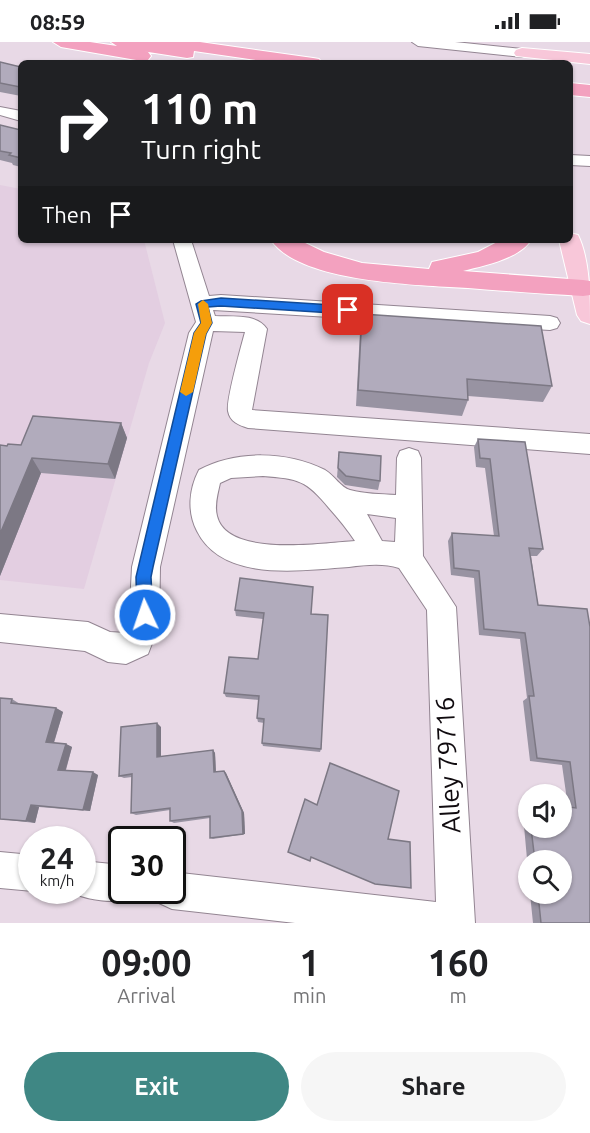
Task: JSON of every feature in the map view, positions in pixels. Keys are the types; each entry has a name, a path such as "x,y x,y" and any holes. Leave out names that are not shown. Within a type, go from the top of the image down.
{"highway":[{"path":"61,42 165,60"},
{"path":"97,42 207,60"},
{"path":"119,42 235,60"},
{"path":"164,42 292,60"},
{"path":"573,89 590,91"},
{"path":"573,101 590,103"},
{"path":"288,243 333,264 398,276 583,288"},
{"path":"398,276 475,262 502,251 514,243"}],"main road":[{"path":"522,53 590,58"},
{"path":"571,243 590,315"}],"street":[{"path":"419,42 522,53"},
{"path":"0,111 18,115"},
{"path":"573,160 590,161"},
{"path":"0,628 88,637 108,647 126,649 137,643 145,615 146,567 204,314 183,243"},
{"path":"204,314 221,302 550,323"},
{"path":"204,314 256,329 239,409 241,415 248,419 590,444"},
{"path":"369,553 369,540 321,480 307,472 277,468 223,468 208,477 204,518 212,536 229,549 315,558 389,553 409,559 409,458"},
{"path":"338,500 410,508"},
{"name":"Alley 79716","path":"409,559 441,607 456,923"},
{"path":"0,870 18,872"},
{"path":"186,892 456,923"}],"shaded area":[{"path":"0,185 18,188 18,243 145,243 165,323 149,363 84,589 0,580"}],"building":[{"path":"0,62 18,66 18,87 0,83"},
{"path":"0,125 18,129 18,157 0,151"},
{"path":"362,314 541,326 552,386 467,379 468,400 358,390"},
{"path":"33,416 121,423 108,464 32,458 0,534 0,445 21,445"},
{"path":"478,439 525,442 543,549 529,548 538,605 587,609 590,627 590,923 541,923 539,904 572,904 572,850 534,850 532,838 572,838 572,807 576,808 570,762 537,758 529,696 534,696 525,633 484,629 479,571 454,568 452,533 499,536 490,459 480,458"},
{"path":"339,452 381,456 380,481 346,476 338,468"},
{"path":"240,578 313,587 311,614 328,615 321,749 262,743 264,719 257,718 259,696 224,693 229,657 258,659 264,613 235,610"},
{"path":"0,698 12,699 11,703 56,708 46,742 66,744 58,770 93,772 83,810 31,805 26,821 0,819"},
{"path":"157,723 157,757 213,750 214,772 224,771 242,811 243,834 210,838 210,816 170,821 170,808 131,813 132,774 119,776 121,727"},
{"path":"330,763 399,791 388,839 410,842 411,888 375,884 311,857 310,861 288,852 305,799 317,805"}],"slow traffic":[{"path":"186,392 200,333 207,323 201,304 203,304"}],"route":[{"path":"145,615 146,567 200,333 207,323 201,304 221,302 348,310"}]}
